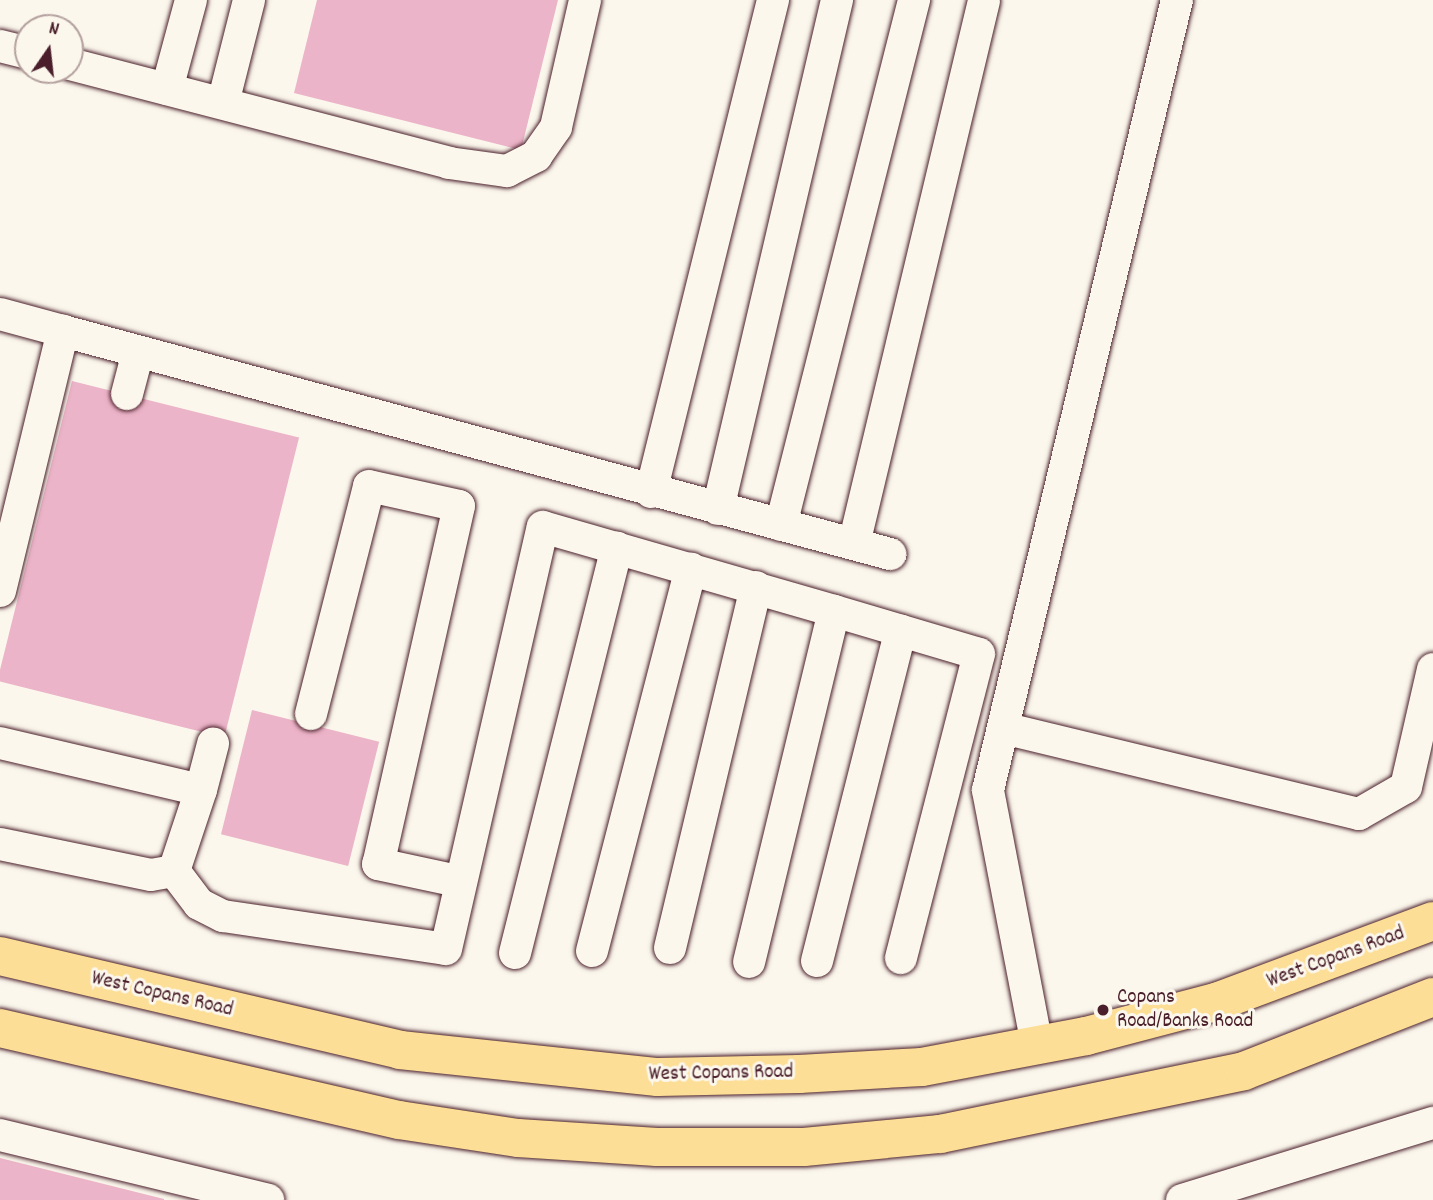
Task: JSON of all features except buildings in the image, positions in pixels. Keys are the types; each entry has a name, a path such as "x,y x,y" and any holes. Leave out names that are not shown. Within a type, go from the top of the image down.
{"main road":[{"name":"West Copans Road","path":"0,956 400,1050 536,1068 658,1077 799,1074 922,1067 1037,1045 1219,1001 1433,921"},
{"path":"0,1028 266,1092 505,1136 657,1147 804,1147 940,1134 1244,1071 1433,997"}],"lane":[{"path":"223,103 249,0"},
{"path":"84,68 449,163 507,171 536,156 556,127 584,0"},
{"path":"651,492 774,0"},
{"path":"718,509 837,0"},
{"path":"781,525 914,0"},
{"path":"1037,1045 988,790 1177,0"},
{"path":"167,89 188,1"},
{"path":"854,544 984,1"},
{"path":"0,314 651,492 890,554"},
{"path":"0,591 63,331"},
{"path":"127,394 138,352"},
{"path":"312,714 369,486 459,506 378,864 458,881"},
{"path":"174,871 199,904 223,916 446,949 458,881 543,527 979,654 901,958"},
{"path":"515,953 617,548"},
{"path":"593,951 691,569"},
{"path":"670,948 756,587"},
{"path":"749,962 834,611"},
{"path":"817,961 901,630"},
{"path":"1003,728 1359,814 1406,787 1433,669"},
{"path":"0,743 201,790"},
{"path":"174,871 213,744"},
{"path":"0,844 150,876 174,871"},
{"path":"1182,1200 1433,1123"},
{"path":"0,1135 268,1200"}],"place":[{"name":"Copans Road/Banks Road","path":"1103,1010"}]}
